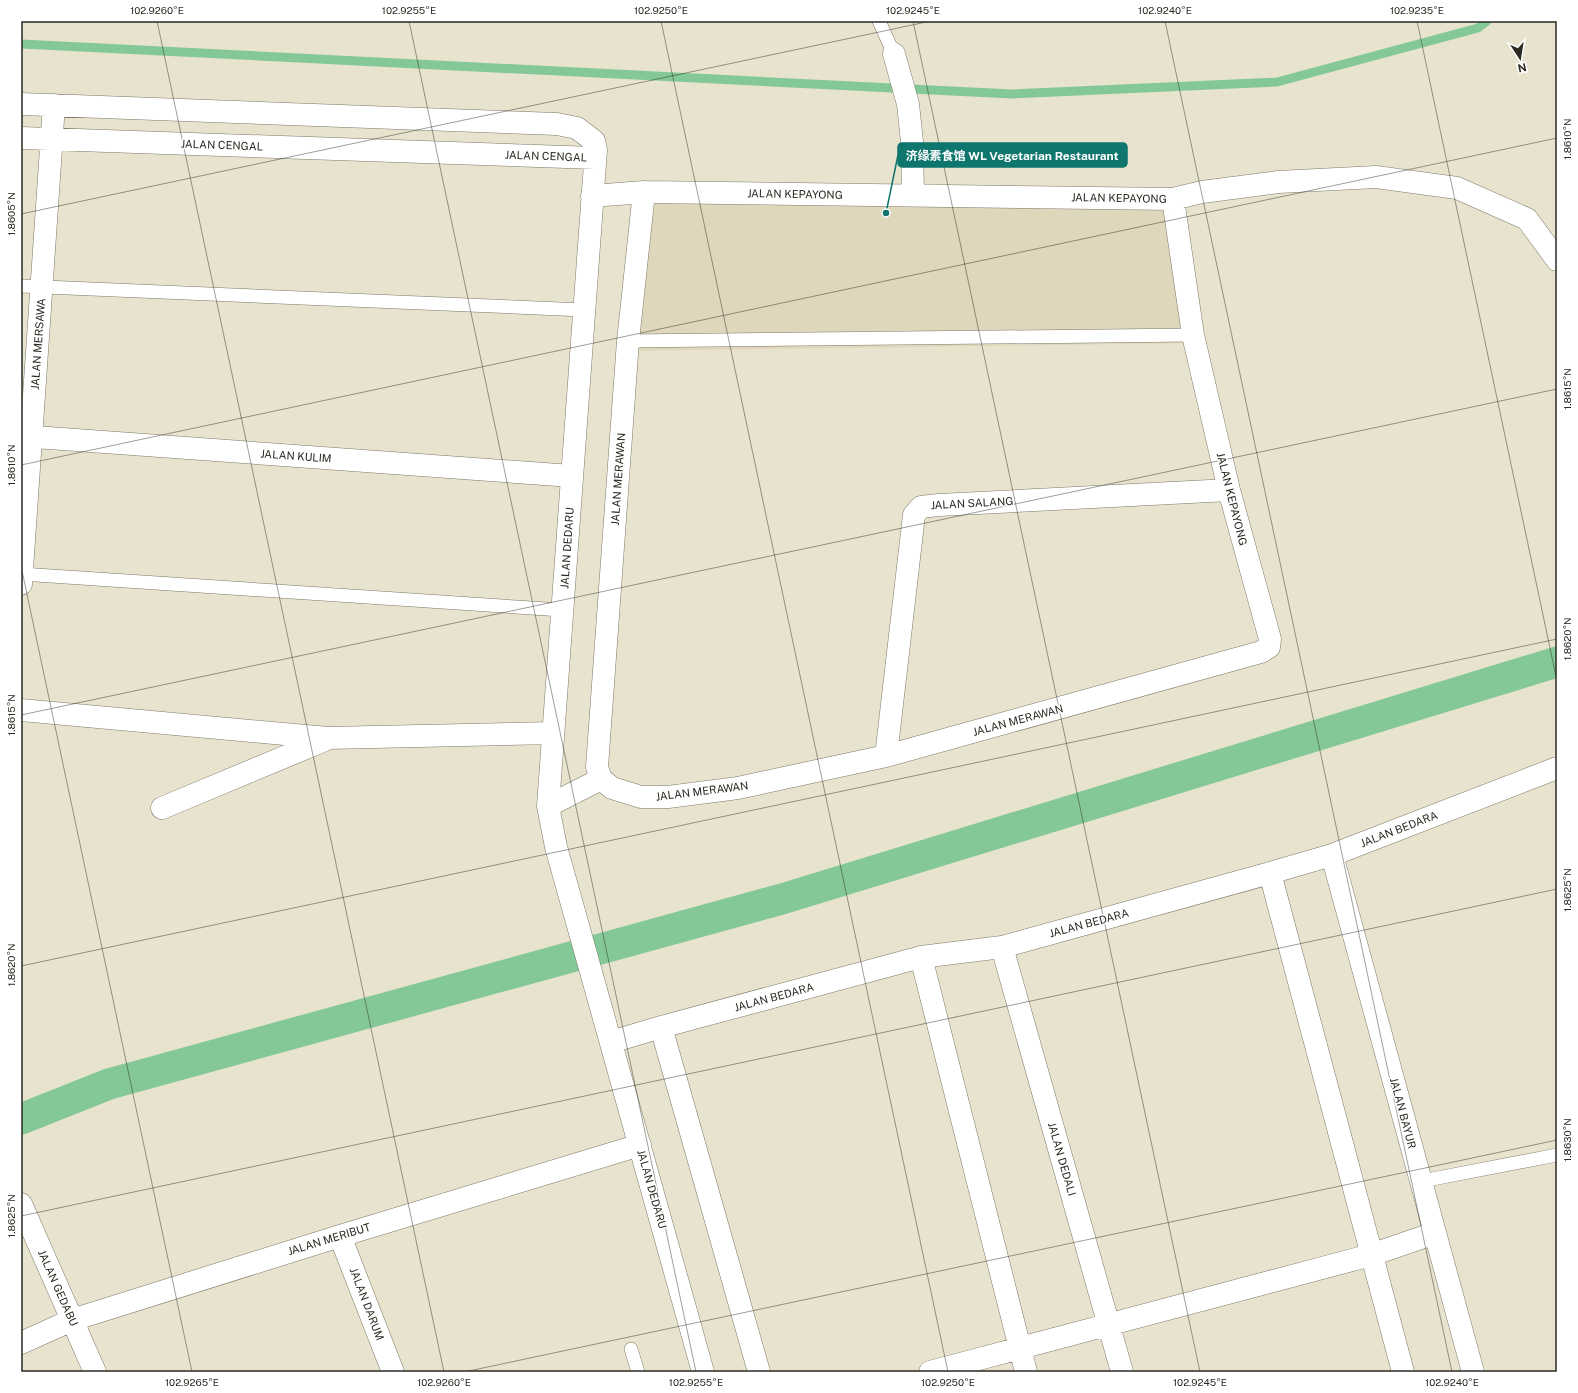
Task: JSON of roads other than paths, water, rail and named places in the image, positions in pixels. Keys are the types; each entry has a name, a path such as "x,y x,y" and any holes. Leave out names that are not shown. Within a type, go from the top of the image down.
{"street":[{"path":"894,54 908,104 912,142 913,195"},
{"name":"JALAN CENGAL","path":"21,104 557,124 577,128 594,141 596,150 595,158 21,138"},
{"name":"JALAN MERSAWA","path":"21,577 31,287 52,140 54,105"},
{"name":"JALAN DEDARU","path":"595,158 548,806 556,847 703,1372"},
{"path":"1173,199 1202,192 1278,182 1376,177 1457,188 1527,219 1557,260"},
{"name":"JALAN KEPAYONG","path":"592,196 644,192 1173,199 1193,335 1229,490 1270,639 1269,647 1261,652"},
{"name":"JALAN MERAWAN","path":"644,192 628,341 597,766 601,779 612,788 641,797 668,797 738,788 886,756 1261,652"},
{"name":"JALAN KULIM","path":"26,437 572,476"},
{"name":"JALAN SALANG","path":"886,756 914,515 921,507 1229,490"},
{"path":"21,710 328,738 553,733"},
{"path":"162,808 328,738"},
{"name":"JALAN BEDARA","path":"611,1042 661,1027 921,958 1002,947 1270,873 1332,855 1557,768"},
{"path":"548,806 601,779"},
{"name":"JALAN BAYUR","path":"1332,855 1473,1372"},
{"path":"1270,873 1403,1372"},
{"name":"JALAN DEDALI","path":"1002,947 1122,1372"},
{"path":"921,958 1026,1372"},
{"path":"661,1027 759,1372"},
{"name":"JALAN MERIBUT","path":"21,1343 72,1320 340,1236 640,1145"},
{"name":"JALAN GEDABU","path":"21,1204 95,1372"},
{"path":"930,1372 1371,1255 1435,1233"},
{"name":"JALAN DARUM","path":"340,1236 393,1372"}],"lane":[{"path":"879,21 894,54"},
{"path":"31,287 584,310"},
{"path":"628,341 1193,335"},
{"path":"21,577 562,610"},
{"path":"1422,1182 1557,1155"},
{"path":"631,1350 638,1372"}],"waterway":[{"path":"21,44 1012,94 1277,82 1478,28 1487,21"},
{"path":"21,1119 109,1084 782,899 1557,662"}],"place":[{"name":"济缘素食馆 WL Vegetarian Restaurant","path":"886,213"}]}
